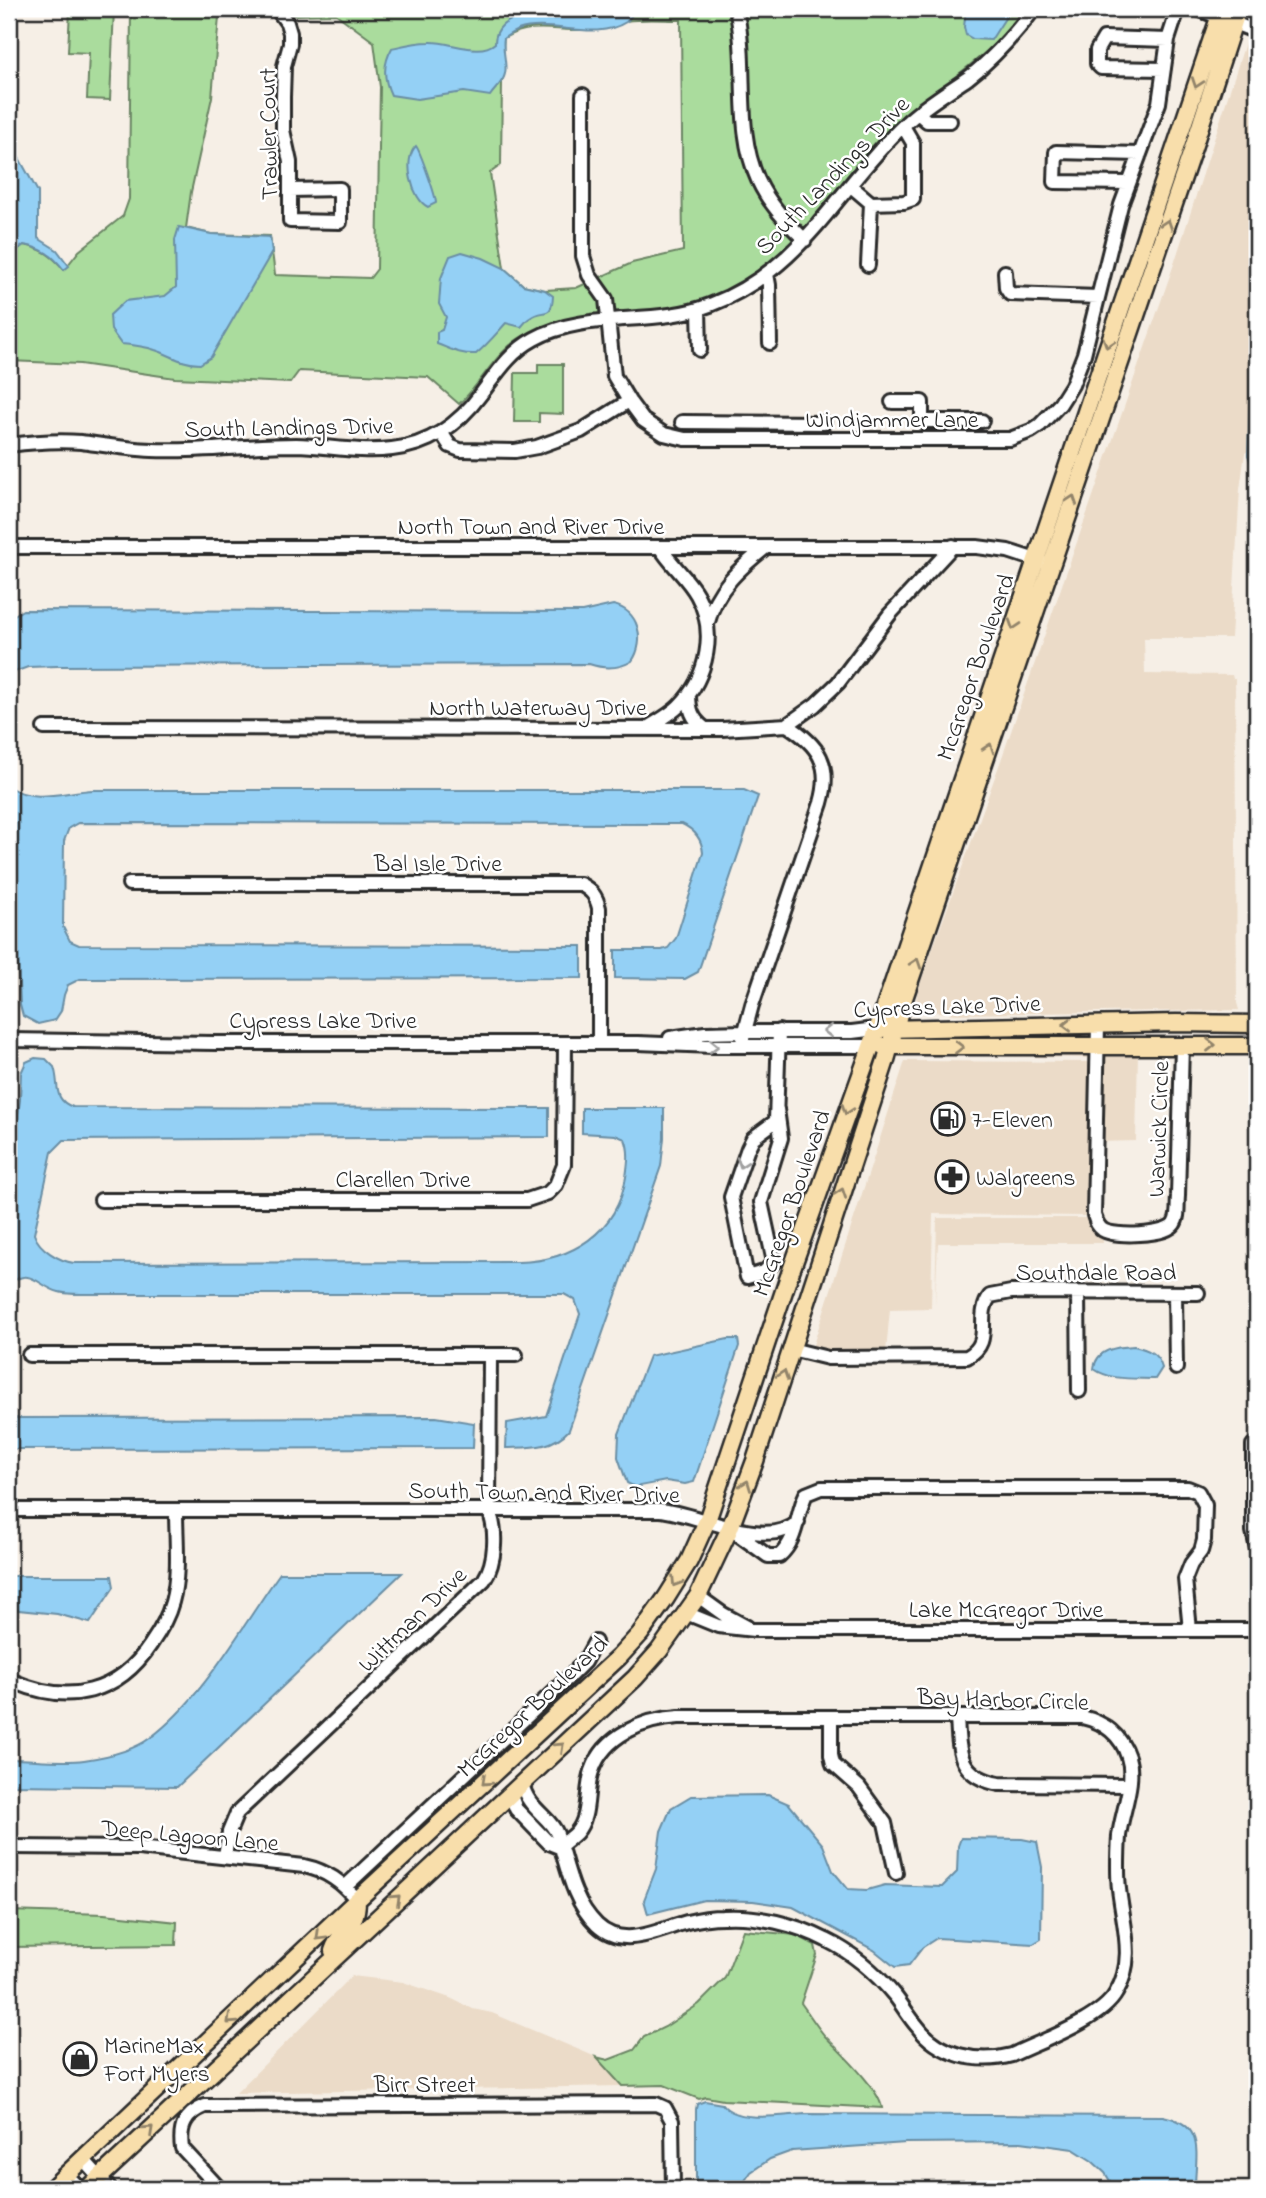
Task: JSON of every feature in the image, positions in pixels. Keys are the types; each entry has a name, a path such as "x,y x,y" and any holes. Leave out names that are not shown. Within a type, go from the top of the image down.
{"main road":[{"name":"McGregor Boulevard","path":"51,2189 640,1634 689,1562 707,1521 870,1046 1043,562 1230,14"},
{"name":"McGregor Boulevard","path":"87,2189 105,2183 328,1963 636,1677 659,1651 698,1596 730,1528 755,1461 891,1046 1043,562"},
{"name":"Cypress Lake Drive","path":"876,1029 1257,1024"},
{"name":"Cypress Lake Drive","path":"870,1046 1257,1046"},
{"path":"791,1349 781,1332 804,1252 803,1238"},
{"path":"516,1788 508,1785 508,1775 548,1723"},
{"path":"328,1963 336,1942 355,1920 357,1900"}],"street":[{"name":"Trawler Court","path":"277,9 287,23 290,33 284,66 283,97 283,130 290,162 290,190 290,221 340,222 340,189 290,190"},
{"path":"736,9 746,131 755,172 776,210 805,240"},
{"name":"South Landings Drive","path":"9,445 71,442 155,450 221,450 294,445 368,450 405,447 441,432 474,403 499,369 522,346 541,335 563,327 654,318 699,309 732,295 767,274 805,240 903,126 983,66 1034,9"},
{"name":"Windjammer Lane","path":"583,95 583,256 590,275 606,299 611,366 618,385 653,429 674,438 1010,439 1040,425 1060,404 1072,385 1084,354 1112,235 1128,183 1159,103 1168,40 1178,9"},
{"path":"1198,9 1257,18"},
{"path":"1230,14 1257,33"},
{"path":"1164,69 1101,68 1097,64 1097,50 1104,38 1168,40"},
{"path":"918,113 927,121 950,121"},
{"path":"851,186 871,203 904,202 913,199 913,143 903,126"},
{"path":"1128,183 1055,182 1056,152 1140,154"},
{"path":"867,265 871,203"},
{"path":"1005,272 1006,288 1010,294 1098,297"},
{"path":"767,274 770,343"},
{"path":"699,309 700,350"},
{"path":"441,432 450,446 460,450 525,450 581,431 629,401"},
{"path":"892,402 922,402 922,439"},
{"path":"922,421 982,421"},
{"path":"682,422 824,423"},
{"path":"784,423 785,440"},
{"path":"741,1046 826,782 822,760 817,750 802,734 787,725 815,705 838,683 890,614 953,546"},
{"name":"North Town and River Drive","path":"9,547 953,546 988,548 1043,562"},
{"path":"660,547 669,562 696,592 708,624"},
{"path":"646,728 670,714 689,694 705,661 711,609 727,582 766,547"},
{"path":"689,694 694,720 704,728"},
{"name":"North Waterway Drive","path":"44,729 704,728 787,725"},
{"name":"Bal Isle Drive","path":"129,884 580,884 597,898 600,908 599,1043"},
{"name":"Warwick Circle","path":"1098,1024 1094,1215 1098,1225 1105,1231 1155,1233 1173,1226 1177,1217 1182,1045"},
{"name":"Cypress Lake Drive","path":"638,1043 705,1033 852,1032 876,1029"},
{"path":"777,1109 781,1138 761,1202 774,1262 764,1272 747,1277 731,1197 753,1138 776,1121 779,1031"},
{"name":"Cypress Lake Drive","path":"9,1040 870,1046"},
{"name":"Clarellen Drive","path":"101,1200 538,1198 556,1185 564,1165 565,1043"},
{"name":"Southdale Road","path":"791,1349 828,1358 967,1357 976,1353 982,1345 984,1304 990,1296 1012,1292 1198,1293"},
{"path":"1078,1293 1079,1391"},
{"path":"1175,1293 1176,1368"},
{"path":"29,1355 516,1356"},
{"name":"Wittman Drive","path":"225,1856 232,1822 244,1805 484,1580 490,1571 494,1521 489,1511 490,1356"},
{"path":"1253,1445 1253,1531 1257,1549"},
{"path":"730,1528 768,1556 774,1556 784,1552 798,1522 806,1494 821,1488 1181,1487 1194,1490 1204,1500 1204,1541 1185,1578 1190,1630"},
{"name":"South Town and River Drive","path":"9,1510 660,1510 683,1513 730,1528 782,1532 798,1522"},
{"path":"15,1682 54,1694 76,1694 116,1680 138,1661 162,1627 172,1604 176,1580 176,1511"},
{"name":"Lake McGregor Drive","path":"698,1596 723,1614 754,1630"},
{"name":"Lake McGregor Drive","path":"686,1614 718,1626 754,1630 1257,1630"},
{"path":"346,1886 567,1679 584,1662 595,1642"},
{"name":"Bay Harbor Circle","path":"1070,1716 1094,1720 1112,1731 1125,1749 1130,1764 1118,1863 1128,1957 1127,1968 1110,2002 1088,2018 1012,2055 999,2059 967,2057 940,2047 917,2027 895,1996 864,1964 826,1940 787,1925 757,1918 725,1917 686,1923 632,1938 614,1935 597,1926 573,1887 559,1847 576,1833 583,1821 589,1779 598,1758 610,1744 637,1725 661,1718 831,1717 1070,1716"},
{"path":"831,1717 833,1764 859,1787 884,1823 896,1873"},
{"path":"957,1717 959,1752 965,1766 974,1776 986,1782 1128,1785"},
{"path":"516,1788 516,1809 550,1843 559,1847"},
{"name":"Deep Lagoon Lane","path":"9,1847 139,1848 225,1856 316,1869 346,1886 357,1900"},
{"name":"Birr Street","path":"220,2189 182,2148 182,2128 188,2116 205,2106 656,2104 665,2108 672,2121 673,2189"},
{"path":"83,2159 105,2183"},
{"path":"66,2175 81,2189"}],"shaded area":[{"path":"1256,9 1257,245 1248,451 1245,453 1240,489 1231,638 1144,638 1145,674 1232,675 1235,679 1237,1003 1239,1010 1242,1010 956,1014 922,1010 916,1001 918,989 1175,261"},
{"path":"1138,1053 1136,1141 1096,1142 1103,1243 938,1243 935,1306 937,1218 1088,1218 1092,1058 909,1055"},
{"path":"905,1061 1091,1062 1085,1216 933,1214 931,1308 890,1309 886,1352 832,1352 812,1348"},
{"path":"352,1976 403,1982 473,2009 492,2013 596,2057 622,2086 236,2093"}],"green space":[{"path":"70,9 114,9 110,100 87,99 89,53 68,52"},
{"path":"131,9 1026,9 996,43 886,133 799,236 765,268 724,293 693,305 669,311 572,320 525,335 505,349 459,404 428,377 299,371 290,383 175,378 80,364 9,361 9,264 16,251 23,245 36,248 51,257 64,270 79,251 123,216 129,199","holes":["336,14 374,42 380,87 377,269 370,278 275,275 270,236 211,234 186,228 191,192 212,97 219,17","633,20 681,20 683,251 632,263 576,288 545,290 523,285 504,268 490,173 501,165 504,38 533,29 590,30"]},
{"path":"538,364 563,364 563,414 539,413 539,422 514,422 515,373 538,373"},
{"path":"9,1911 104,1914 177,1922 176,1945 9,1947"},
{"path":"743,1930 796,1935 815,1945 817,1955 801,2003 824,2035 874,2090 882,2108 706,2097 699,2099 664,2085 622,2086 596,2057 608,2060 634,2050 644,2037 665,2027 699,2004 725,1978"}],"water":[{"path":"533,9 636,9 626,22 614,28 587,30 531,27 518,30 504,38 504,77 490,96 464,92 417,99 391,95 385,71 392,48 438,42 481,49 495,43 499,29 508,21"},
{"path":"966,9 1011,9 991,40 973,39 966,35"},
{"path":"9,140 38,192 38,238 57,250 69,266 64,270 47,253 24,245 16,251 9,264"},
{"path":"416,146 436,203 428,207 422,203 413,188 409,169"},
{"path":"179,227 211,234 270,237 272,252 211,357 200,364 182,361 147,348 121,344 111,330 110,315 125,301 165,296 176,287 175,240"},
{"path":"1257,245 1257,477 1248,455 1253,328 1252,268"},
{"path":"462,252 504,268 523,285 545,290 553,296 551,308 535,315 521,327 506,323 476,354 460,353 437,344 437,332 442,330 446,317 439,304 441,278 450,256"},
{"path":"613,605 629,613 638,627 639,636 639,645 632,661 617,667 589,664 58,666 28,667 9,674 9,618 23,610 582,612"},
{"path":"9,787 40,796 94,790 744,790 758,796 698,972 685,979 615,978 615,950 662,950 668,948 676,938 703,853 697,835 682,824 78,823 69,828 64,841 63,927 70,941 79,945 582,946 582,978 80,979 68,985 61,1011 55,1020 38,1024 23,1016 20,1005 17,938 9,906"},
{"path":"35,1058 46,1059 54,1067 59,1096 73,1107 549,1108 549,1137 64,1140 52,1152 34,1234 40,1245 50,1253 74,1263 518,1262 556,1256 588,1240 602,1228 621,1197 626,1177 628,1153 625,1139 615,1135 582,1133 582,1108 664,1108 661,1166 569,1430 548,1444 506,1448 507,1423 546,1416 580,1314 575,1300 564,1294 76,1294 62,1293 29,1277 9,1284 9,1177 20,1100 21,1073 26,1062"},
{"path":"738,1339 739,1346 694,1482 685,1484 666,1481 635,1487 627,1483 618,1457 619,1434 649,1356"},
{"path":"1134,1346 1148,1350 1158,1359 1162,1368 1155,1379 1115,1377 1094,1369 1099,1357 1108,1350"},
{"path":"436,1417 474,1423 473,1448 9,1449 9,1418"},
{"path":"280,1573 402,1573 177,1787 9,1785 9,1759 84,1760 127,1750 150,1738 169,1722 204,1683"},
{"path":"9,1576 112,1576 114,1587 90,1623 57,1614 9,1609"},
{"path":"768,1795 789,1804 823,1845 833,1871 848,1889 867,1890 885,1885 942,1887 957,1872 961,1838 1022,1839 1037,1842 1042,1867 1041,1939 1033,1944 937,1938 923,1947 909,1965 895,1967 874,1950 793,1907 753,1901 704,1900 648,1914 644,1900 656,1869 661,1831 671,1808 691,1796"},
{"path":"705,2101 722,2104 738,2114 761,2117 805,2114 1163,2116 1187,2126 1196,2143 1195,2189 1115,2189 1105,2173 1073,2149 1021,2142 906,2143 792,2151 770,2159 751,2172 739,2189 696,2189 696,2109 697,2104"}],"place":[{"name":"7-Eleven","path":"948,1119"},
{"name":"Walgreens","path":"952,1177"},
{"name":"MarineMax Fort Myers","path":"80,2059"}]}
